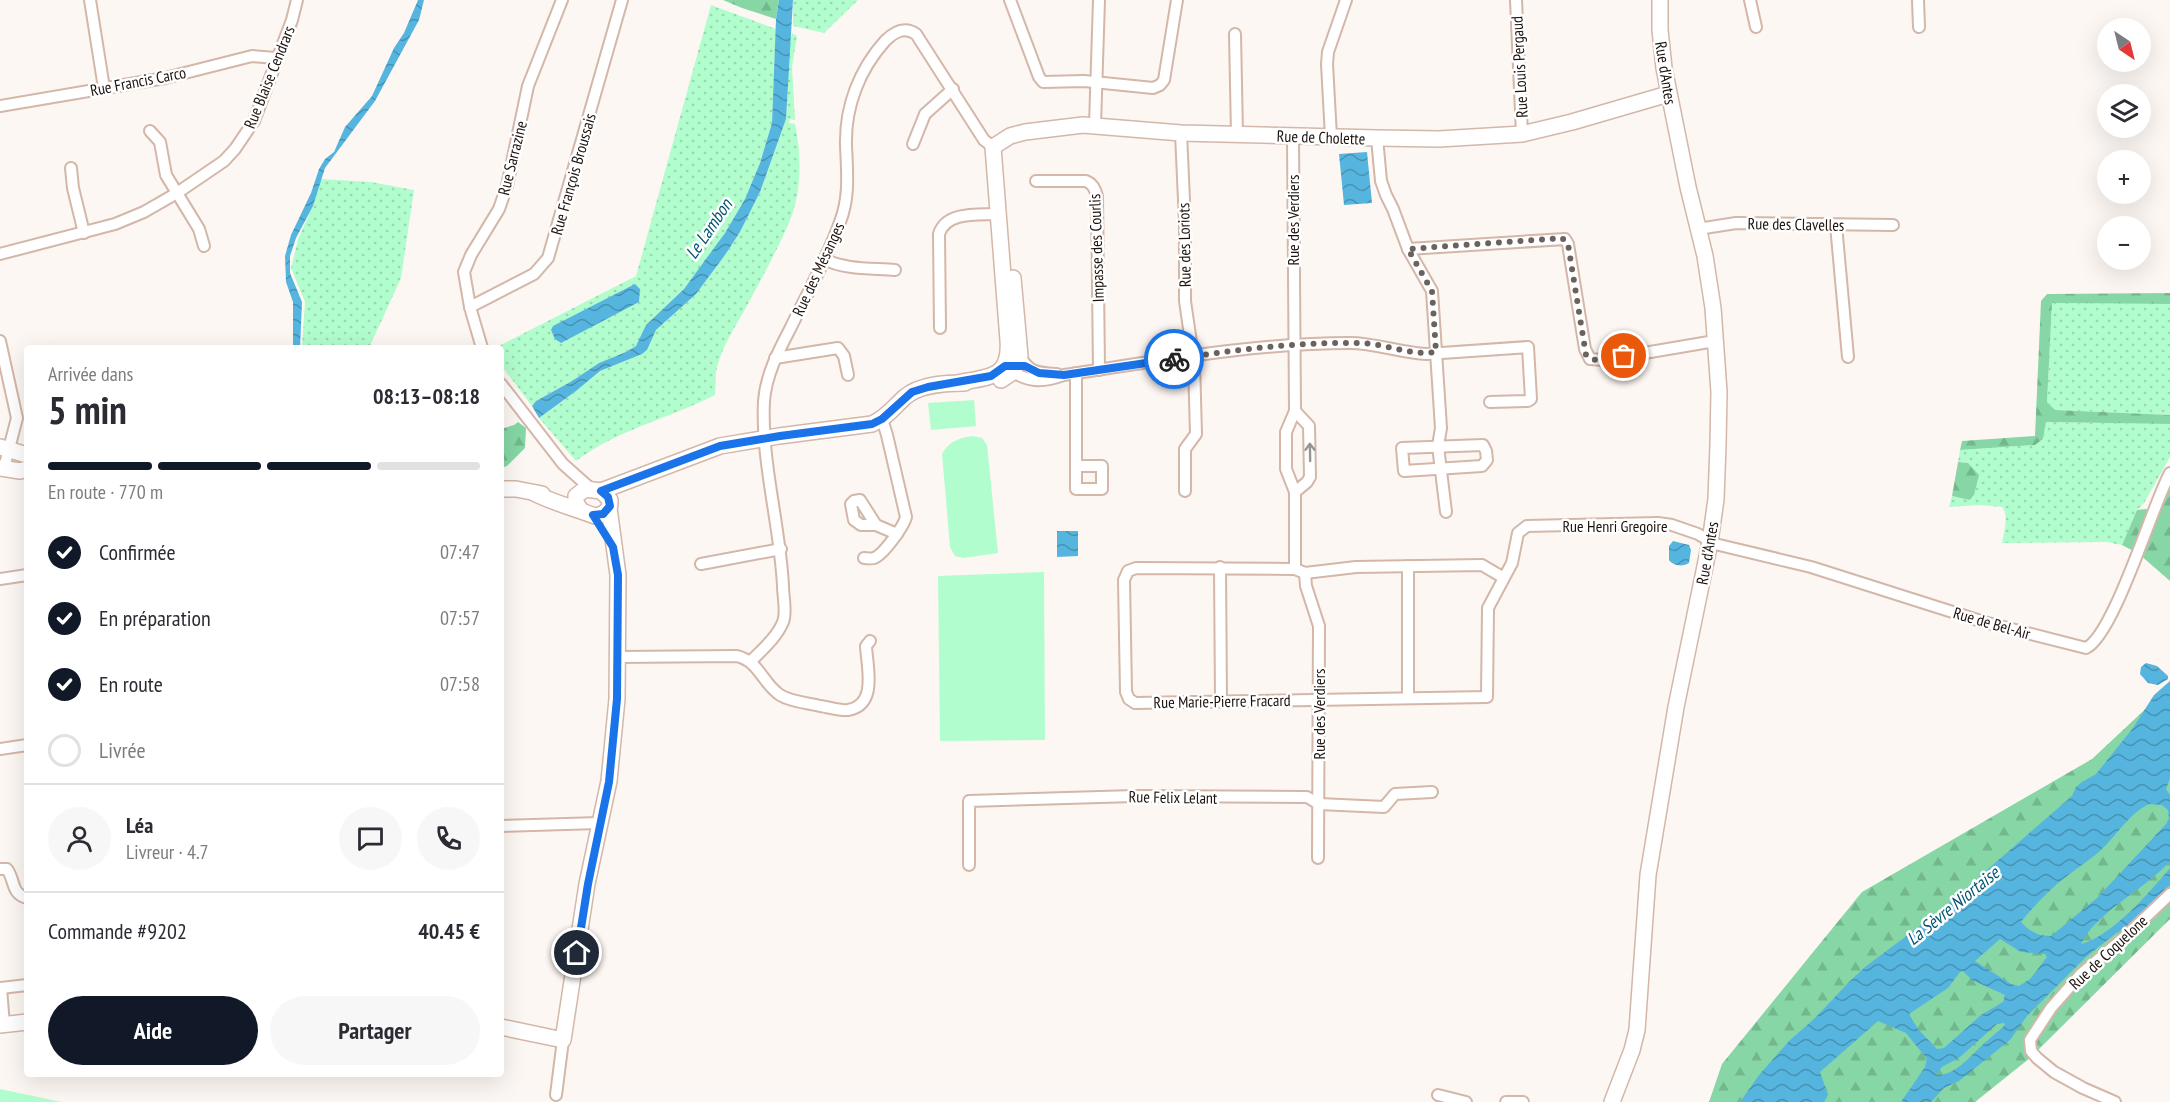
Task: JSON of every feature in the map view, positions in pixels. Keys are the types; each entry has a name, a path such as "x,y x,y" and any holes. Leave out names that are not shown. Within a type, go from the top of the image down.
{"street":[{"path":"90,0 104,87"},
{"name":"Rue Blaise Cendrars","path":"0,254 115,224 144,212 224,161 254,121 292,20 297,0"},
{"name":"Rue Sarrazine","path":"481,345 470,307 465,272 471,255 499,209 507,186 528,86 562,0"},
{"name":"Rue François Broussais","path":"470,307 534,273 548,258 622,0"},
{"path":"1010,0 1040,80 1047,83 1095,82 1153,88 1164,80 1177,0"},
{"path":"1095,125 1099,0"},
{"path":"1331,136 1328,52 1346,0"},
{"name":"Rue Louis Pergaud","path":"1515,0 1522,134"},
{"name":"Rue d'Antes","path":"1612,1102 1632,1050 1637,1030 1648,875 1676,707 1710,542 1716,499 1719,392 1713,308 1705,256 1668,94 1660,30 1660,0"},
{"path":"1750,0 1756,27"},
{"path":"1918,0 1920,27"},
{"name":"Rue des Mésanges","path":"751,661 777,632 784,619 781,549 764,439 764,398 775,358 841,220 847,191 846,142 852,100 866,67 879,48 897,32 910,30 922,41 984,140 993,147"},
{"path":"1235,34 1237,134"},
{"name":"Rue Francis Carco","path":"0,106 165,78 252,56 276,58"},
{"path":"914,144 925,114 953,89"},
{"name":"Rue de Cholette","path":"993,147 1010,136 1025,132 1054,127 1095,125 1181,133 1377,138 1439,139 1522,134 1668,94"},
{"path":"150,130 160,142 166,175 199,229 204,246"},
{"name":"Rue des Loriots","path":"1181,133 1185,301 1193,356 1196,434 1185,449 1185,491"},
{"name":"Rue des Verdiers","path":"1293,136 1294,411 1286,432 1286,469 1295,492 1300,571 1319,626 1318,858"},
{"path":"1377,138 1381,181 1408,249 1432,291 1441,429 1438,446 1446,512"},
{"path":"993,147 1009,351 1015,365 1026,379 1041,382 1064,375 1226,351 1295,346 1362,343 1412,353 1528,347 1531,399 1490,402"},
{"path":"994,167 1002,189 1017,307 1015,365"},
{"path":"71,168 73,188 84,233"},
{"name":"Impasse des Courlis","path":"1036,181 1086,181 1095,189 1099,370"},
{"path":"940,328 940,228 945,222 955,217 997,214"},
{"name":"Rue des Clavelles","path":"1698,229 1736,224 1893,225"},
{"path":"1836,225 1848,357"},
{"path":"1408,249 1565,239 1568,244 1585,349 1590,359 1603,360 1715,341"},
{"path":"824,259 849,267 895,270"},
{"path":"1,348 17,418 4,448 2,468 24,470"},
{"path":"775,358 838,348 844,356 848,375"},
{"path":"504,489 592,501 664,468 720,446 861,426 882,419 912,392 991,376 1015,365"},
{"path":"1076,373 1077,466"},
{"path":"504,388 592,501 613,547 618,575 617,699 609,782 588,884 556,1095"},
{"path":"1294,411 1309,426 1310,477 1295,492"},
{"path":"864,558 876,558 902,529 906,517 882,419"},
{"path":"1483,445 1486,451 1487,460 1482,466 1440,468 1404,471 1402,448 1483,445"},
{"path":"4,448 24,454"},
{"name":"Rue de Bel-Air","path":"1710,542 1811,567 1984,621 2086,648 2095,642 2113,612 2170,473"},
{"name":"Rue Henri Gregoire","path":"1518,533 1527,526 1658,523 1698,534 1710,542"},
{"path":"876,525 897,534"},
{"name":"Rue Marie-Pierre Fracard","path":"1504,578 1482,565 1356,567 1300,571 1220,567 1136,568 1128,571 1124,580 1126,692 1129,699 1135,703 1487,697 1488,608 1504,578 1512,563 1518,533"},
{"path":"701,564 781,549"},
{"path":"1408,566 1408,698"},
{"path":"1220,567 1221,701"},
{"path":"0,579 24,575"},
{"path":"618,657 730,656 746,658 782,697 848,710 859,705 867,694 869,679 866,646 870,640"},
{"path":"0,749 24,745"},
{"name":"Rue Felix Lelant","path":"969,865 969,801 1134,796 1307,797 1320,804 1384,807 1395,794 1432,792"},
{"path":"504,826 599,823"},
{"path":"0,870 7,869 15,891 24,897"},
{"name":"Rue de Coquelone","path":"2115,1102 2054,1072 2031,1051 2030,1040 2051,1008 2081,974 2170,894"},
{"path":"24,985 1,988 2,1025 24,1022"},
{"path":"504,1028 563,1040"},
{"path":"1438,1095 1466,1102"},
{"path":"1506,1102 1523,1102"}],"green space":[{"path":"723,0 779,0 776,19 742,8"},
{"path":"793,0 858,0 824,33 793,26"},
{"path":"711,5 776,29 772,123 760,163 745,199 715,250 684,289 647,325 636,346 599,363 536,401 532,406 504,369 504,345 501,345 636,276"},
{"path":"792,33 797,36 792,67 795,120 790,119 789,123 795,124 798,146 798,193 787,227 719,360 716,370 715,395 609,441 576,461 539,418 600,371 647,350 656,330 696,294 725,255 740,232 760,192 786,119 788,53"},
{"path":"320,179 371,182 414,190 401,278 370,345 302,345 305,302 291,268 298,239 313,206"},
{"path":"2170,293 2170,304 2052,303 2047,402 2055,410 2170,415 2170,424 2046,422 2043,439 2035,445 1960,450 1962,441 2035,436 2041,301 2047,294"},
{"path":"2052,303 2170,304 2170,415 2055,410 2047,402"},
{"path":"974,400 976,426 931,430 928,403"},
{"path":"518,422 526,428 525,448 504,467 504,428"},
{"path":"2046,422 2170,424 2170,457 2144,503 2137,510 2122,545 2106,542 2002,543 2006,519 2002,507 1980,505 1949,507 1952,496 1969,500 1968,463 1958,462 1960,450 2035,445 2043,439"},
{"path":"973,436 982,438 987,445 998,553 963,558 955,556 950,547 942,454 955,441"},
{"path":"1958,462 1968,463 1979,475 1974,495 1969,500 1952,496"},
{"path":"2170,485 2170,581 2139,554 2122,545 2137,510 2146,509 2155,515"},
{"path":"1044,572 1045,740 940,741 938,576"},
{"path":"2170,686 2170,919 2030,1058 1975,1102 1709,1102 1722,1064 1862,892 2092,759"},
{"path":"0,1089 62,1102 0,1102"}],"water":[{"path":"418,0 424,0 419,20 375,101 325,168 313,206 296,238 290,256 290,273 302,302 300,345 293,345 293,302 286,282 285,256 291,235 311,193 319,169 325,159 334,152 345,127 372,96 394,48 404,33"},
{"path":"779,0 793,0 786,119 760,192 740,232 696,294 656,330 647,350 600,371 539,418 532,406 536,401 599,363 636,346 646,325 684,289 725,233 745,199 760,163 772,123 776,19"},
{"path":"1367,152 1372,203 1344,205 1339,154"},
{"path":"635,284 640,289 639,302 561,343 555,339 551,330 553,326"},
{"path":"1057,531 1078,531 1078,556 1057,557"},
{"path":"1673,541 1689,545 1691,550 1689,563 1678,565 1669,560 1669,546"},
{"path":"2146,663 2157,666 2168,676 2168,679 2158,685 2148,683 2140,674 2141,667"},
{"name":"La Sèvre Niortaise","path":"2170,681 2170,778 2166,789 2170,795 2170,861 2098,921 2081,944 2117,923 2141,901 2170,868 2170,885 2133,924 2115,934 2086,957 2027,1016 2010,1040 1959,1081 1944,1088 1931,1102 1901,1102 1925,1067 1927,1059 1906,1033 1878,1021 1820,1072 1828,1095 1824,1102 1740,1102 1759,1075 1789,1041 1865,967 1941,910 2072,796 2076,787 2096,774 2133,728 2154,695","holes":["2149,804 2162,805 2168,810 2169,818 2097,898 2051,936 2031,931 2021,922 2063,879 2099,851 2142,808","2000,939 2021,952 2045,954 2047,957 2030,979 2019,986 2011,984 1975,961","1963,971 1972,980 2005,995 2003,1002 1981,1015 1944,1048 1937,1049 1918,1029 1909,1014 1948,988","2004,1023 2005,1025 1964,1063 1951,1072 1936,1075 1942,1067 1960,1057 1997,1024"]}],"way so far":[{"path":"1174,359 1226,351 1347,343 1377,345 1412,353 1436,352 1432,291 1408,249 1562,238 1568,244 1586,355 1596,360 1624,356"}],"route":[{"path":"577,953 599,823 609,782 617,699 618,575 613,547 593,515 607,512 611,504 608,497 601,491 720,446 872,424 890,413 912,392 991,376 1005,366 1025,366 1034,372 1064,375 1174,359"}],"water label":[{"name":"Le Lambon","path":"709,229"}]}
